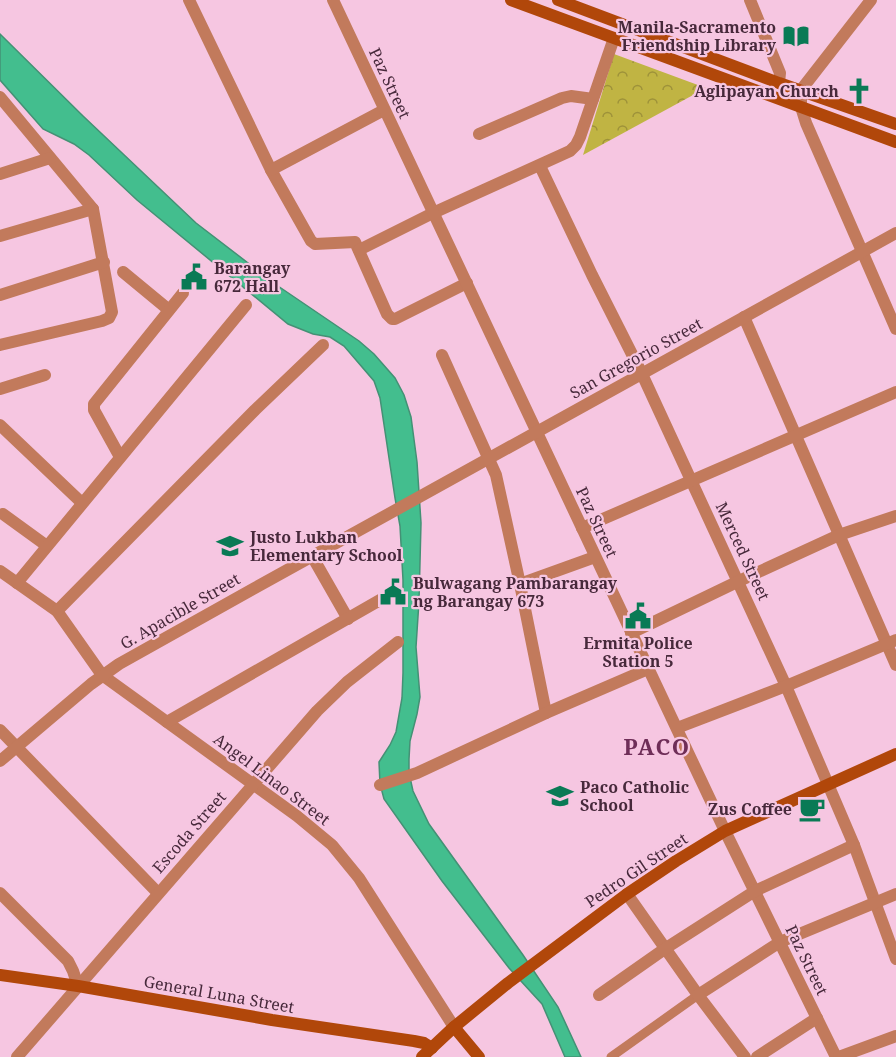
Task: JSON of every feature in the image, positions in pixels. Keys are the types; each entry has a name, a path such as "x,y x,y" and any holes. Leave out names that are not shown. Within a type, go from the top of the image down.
{"main road":[{"path":"511,0 529,3 614,39 896,142"},
{"path":"558,0 779,83 896,124"},
{"name":"Pedro Gil Street","path":"422,1057 454,1027 508,983 627,894 725,831 896,754"},
{"name":"General Luna Street","path":"0,975 414,1041 432,1048"},
{"name":"Angel Linao Street","path":"454,1027 479,1057"}],"street":[{"path":"189,0 271,170 308,238 315,244 357,246 570,151 580,137 614,39"},
{"name":"Paz Street","path":"333,0 725,831 837,1057"},
{"path":"750,0 780,73 779,83"},
{"path":"871,0 801,90 801,107 896,329"},
{"path":"479,134 562,98 571,96 593,99"},
{"path":"0,97 93,209 112,312 109,318 102,321 0,345"},
{"path":"0,117 10,109"},
{"path":"271,170 384,110"},
{"path":"0,174 50,158"},
{"name":"Merced Street","path":"540,166 642,374 739,581 854,845 896,959"},
{"path":"0,236 93,209"},
{"name":"San Gregorio Street","path":"391,512 896,233"},
{"path":"357,246 387,314 392,319 467,283"},
{"path":"0,295 104,262"},
{"path":"123,272 169,310"},
{"path":"120,457 94,410 94,404 183,293"},
{"path":"16,583 246,305"},
{"path":"744,317 839,535 891,641 896,665"},
{"path":"57,611 255,410 323,345"},
{"path":"442,355 495,475 546,713"},
{"path":"0,389 45,375"},
{"path":"582,528 896,392"},
{"path":"0,425 82,503"},
{"name":"G. Apacible Street","path":"0,761 102,675 119,664 391,512"},
{"path":"3,514 47,546"},
{"path":"631,633 839,535 896,516"},
{"path":"312,556 348,619"},
{"path":"520,585 595,557"},
{"name":"Angel Linao Street","path":"0,571 57,611 102,675 297,816 332,845 359,878 454,1027"},
{"path":"167,722 387,596"},
{"path":"677,728 786,686 891,641"},
{"name":"Escoda Street","path":"17,1057 317,711 347,682 399,642"},
{"path":"380,785 417,773 648,669"},
{"path":"0,730 158,893"},
{"path":"599,994 755,891 854,845"},
{"path":"0,893 68,961 78,986"},
{"path":"627,894 744,1057"},
{"path":"611,1057 698,994 780,942 896,894"},
{"path":"757,1057 817,1018"},
{"path":"837,1057 896,1036"}],"green space":[{"path":"614,54 706,88 583,155"}],"shaded area":[{"path":"0,34 196,223 278,286 359,341 395,378 404,395 411,417 421,523 416,647 420,697 410,741 409,759 413,791 429,824 558,1007 581,1057 565,1057 542,1004 509,968 442,881 384,799 380,784 379,762 396,732 402,698 403,580 400,526 380,398 374,381 344,346 330,337 313,334 288,324 137,200 89,155 74,144 43,129 0,80"}],"place":[{"name":"Manila-Sacramento Friendship Library","path":"796,36"},
{"name":"Aglipayan Church","path":"859,91"},
{"name":"Barangay 672 Hall","path":"194,277"},
{"name":"Justo Lukban Elementary School","path":"230,546"},
{"name":"Bulwagang Pambarangay ng Barangay 673","path":"393,592"},
{"name":"Ermita Police Station 5","path":"638,616"},
{"name":"Paco Catholic School","path":"560,796"},
{"name":"Zus Coffee","path":"812,809"}],"district":[{"name":"PACO","path":"657,747"}]}
